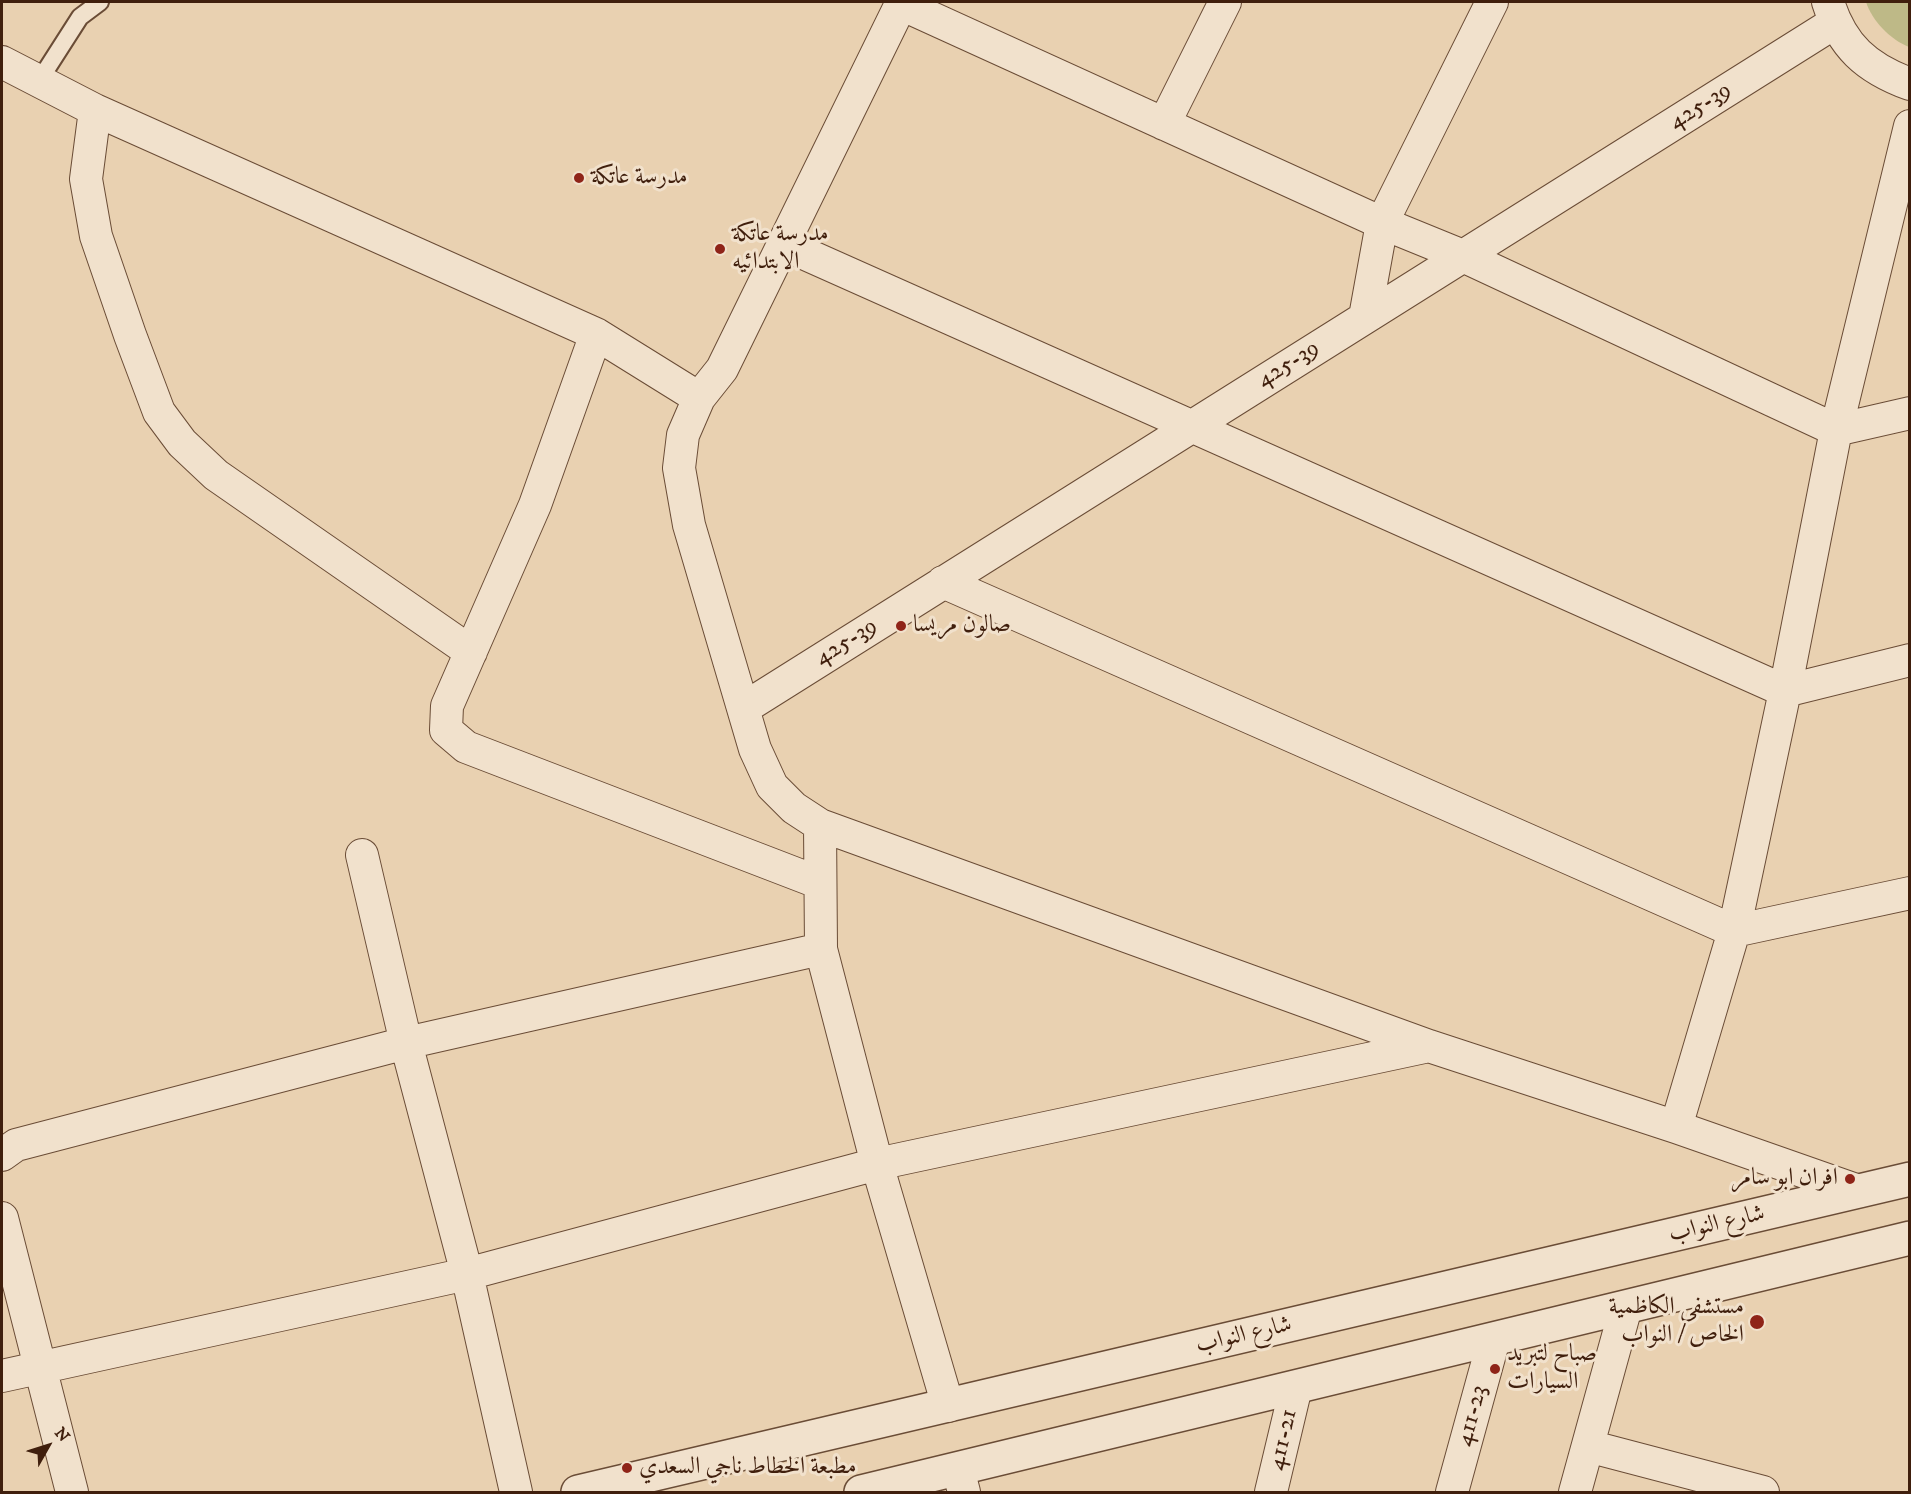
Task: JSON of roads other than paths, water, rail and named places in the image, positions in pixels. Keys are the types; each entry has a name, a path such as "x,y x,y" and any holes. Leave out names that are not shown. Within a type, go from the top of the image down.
{"street":[{"path":"1164,124 1225,2"},
{"path":"1365,317 1382,223 1492,2"},
{"path":"1859,1191 1676,1126 1429,1046 820,825 794,808 772,786 755,749 689,525 679,468 683,435 699,398 722,369 901,3 1382,223 1463,256 1836,430 1910,413"},
{"path":"1831,12 1855,53 1885,75 1910,84"},
{"name":"425-39","path":"744,708 1463,256 1831,12"},
{"path":"2,62 95,110 596,334 699,398"},
{"path":"95,110 86,178 96,236 159,412 182,443 216,475 471,652"},
{"path":"1676,1126 1734,932 1785,691 1836,430 1910,126"},
{"path":"783,244 1785,691 1910,660"},
{"path":"596,334 535,505 447,706 446,730 466,747 820,883"},
{"path":"943,582 1734,932 1910,893"},
{"path":"820,825 821,949 877,1164 948,1406"},
{"path":"362,855 406,1043 467,1274 516,1492"},
{"path":"2,1155 16,1145 406,1043 821,949"},
{"path":"2,1376 467,1274 877,1164 1429,1046"},
{"name":"شارع النواب","path":"578,1492 1910,1179"},
{"path":"2,1218 72,1492"},
{"path":"861,1492 961,1481 1296,1387 1910,1238"},
{"path":"1575,1492 1626,1307"},
{"name":"411-23","path":"1452,1492 1494,1339"},
{"name":"411-21","path":"1271,1492 1296,1387"},
{"path":"1588,1446 1758,1492"}],"lane":[{"path":"39,81 80,17 100,2"}],"place":[{"name":"مدرسة عاتكة","path":"579,178"},
{"name":"مدرسة عاتكة الابتدائيه","path":"720,249"},
{"name":"صالون مريسا","path":"901,626"},
{"name":"افران ابو سامر","path":"1850,1179"},
{"name":"مستشفى الكاظمية الخاص / النواب","path":"1757,1322"},
{"name":"صباح لتبريد السيارات","path":"1495,1369"},
{"name":"مطبعة الخطاط ناجي السعدي","path":"627,1468"}]}
